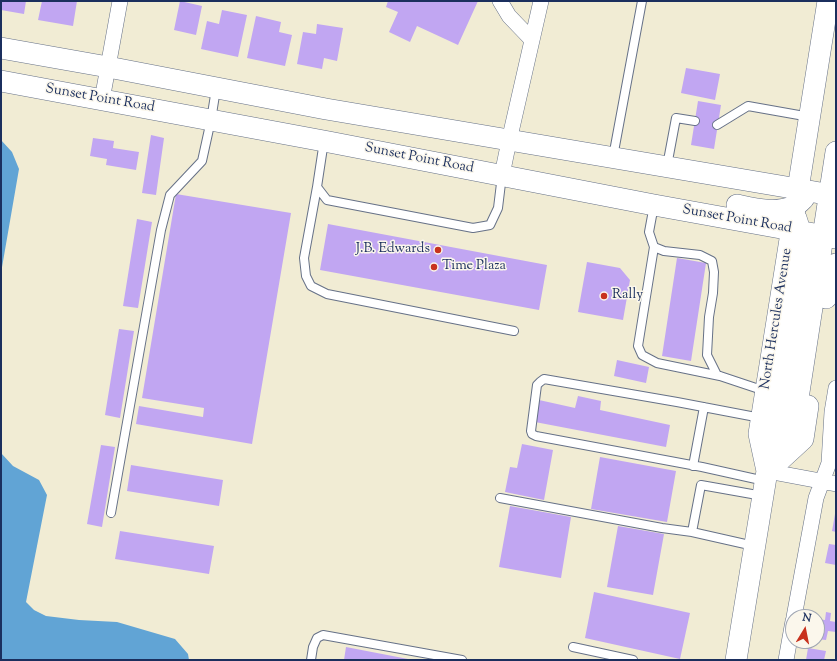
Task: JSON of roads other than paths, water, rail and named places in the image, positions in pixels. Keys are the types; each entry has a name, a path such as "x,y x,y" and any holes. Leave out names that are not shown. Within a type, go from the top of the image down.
{"main road":[{"name":"North Hercules Avenue","path":"736,660 766,483 796,418 815,214 810,117 828,1"},
{"path":"815,214 814,155 836,26"},
{"path":"1,48 326,109 764,183 815,214"},
{"name":"Sunset Point Road","path":"1,81 324,141 654,205 815,214"},
{"name":"North Hercules Avenue","path":"766,483 759,434 786,259 815,214 835,156"},
{"path":"590,192 650,189 760,210 779,210 815,214"},
{"path":"766,483 803,439 829,282 836,264"}],"street":[{"path":"102,100 120,1"},
{"path":"500,1 509,16 532,40"},
{"path":"502,175 508,140 541,1"},
{"path":"795,609 816,498 829,482 828,464 832,412 836,388"},
{"path":"766,483 829,482"},
{"path":"786,660 788,649"}],"lane":[{"path":"612,158 642,1"},
{"path":"111,513 161,230 170,195 202,161 216,88"},
{"path":"717,125 748,106 810,117"},
{"path":"667,166 676,118 695,121"},
{"path":"324,141 304,258 306,276 312,286 327,294 514,331"},
{"path":"317,187 327,200 473,228 490,225 498,208 502,175"},
{"path":"654,205 649,232 654,246 638,346 642,355 657,363 720,376 765,391"},
{"path":"654,246 664,250 700,255 712,261 714,272 713,293 709,317 707,355 717,375 720,376"},
{"path":"761,418 544,380 537,385 530,431 536,436 693,466 766,483"},
{"path":"693,466 704,407"},
{"path":"692,532 701,485 766,483"},
{"path":"500,498 662,528 692,532 755,546"},
{"path":"311,660 313,647 317,638 323,635 462,660"},
{"path":"573,647 633,660"}],"water":[{"path":"1,140 12,152 19,169 1,273"},
{"path":"1,453 13,466 39,480 47,495 26,602 34,610 46,616 79,620 117,622 175,639 188,654 189,660 1,660"}],"place":[{"name":"J.B. Edwards","path":"438,250"},
{"name":"Time Plaza","path":"434,267"},
{"name":"Rally","path":"604,296"}]}
